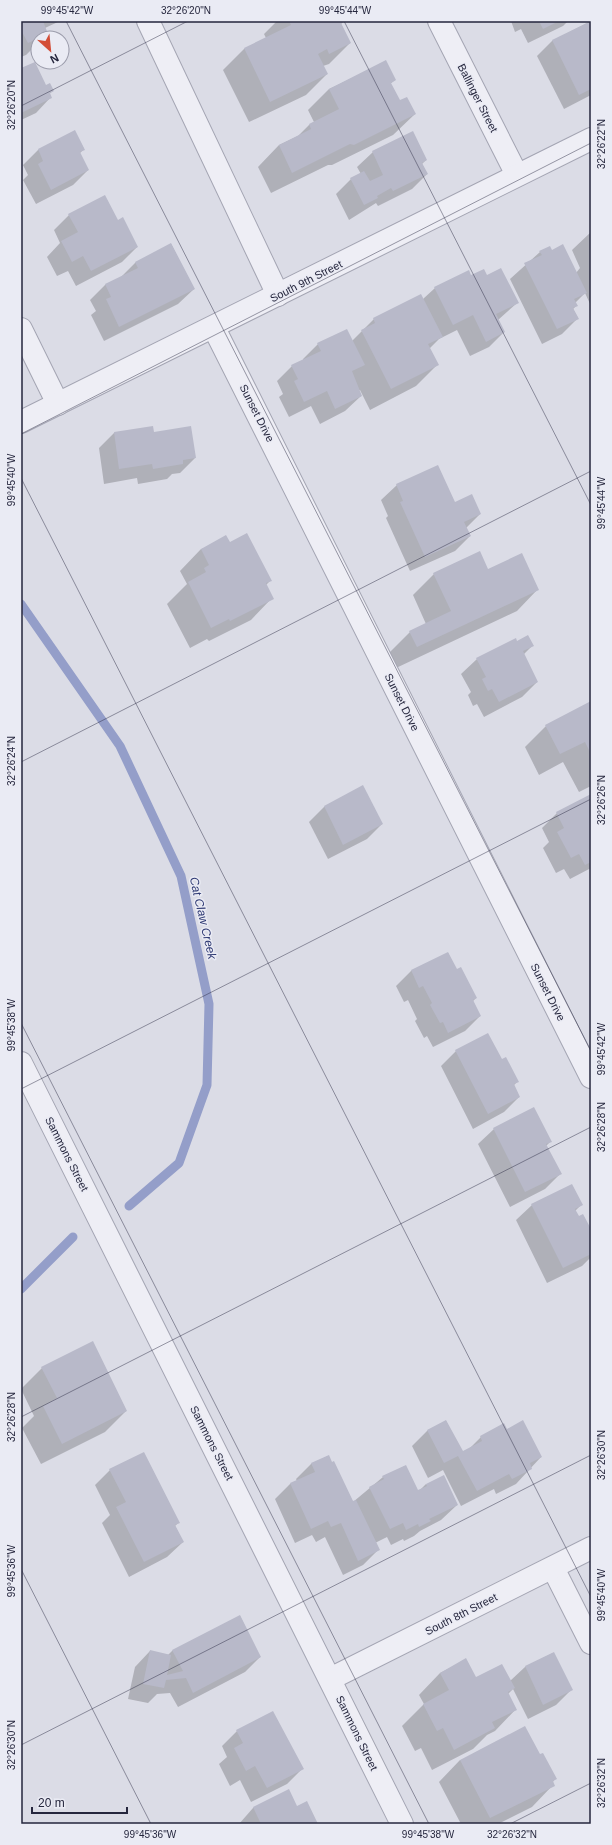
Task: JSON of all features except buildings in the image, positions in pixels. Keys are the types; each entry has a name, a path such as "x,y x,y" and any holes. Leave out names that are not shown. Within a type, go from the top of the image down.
{"street":[{"path":"148,21 278,295"},
{"name":"Ballinger Street","path":"439,21 517,175"},
{"name":"South 9th Street","path":"21,422 214,328 591,139"},
{"name":"Sunset Drive","path":"214,328 591,1077"},
{"path":"21,329 58,404"},
{"name":"Sammons Street","path":"21,1063 402,1824"},
{"name":"South 8th Street","path":"330,1679 591,1548"},
{"path":"553,1568 591,1643"}],"waterway":[{"name":"Cat Claw Creek","path":"21,604 120,746 181,876 209,1004 207,1085 179,1163 129,1206"},
{"name":"Cat Claw Creek","path":"21,1289 73,1237"}]}
